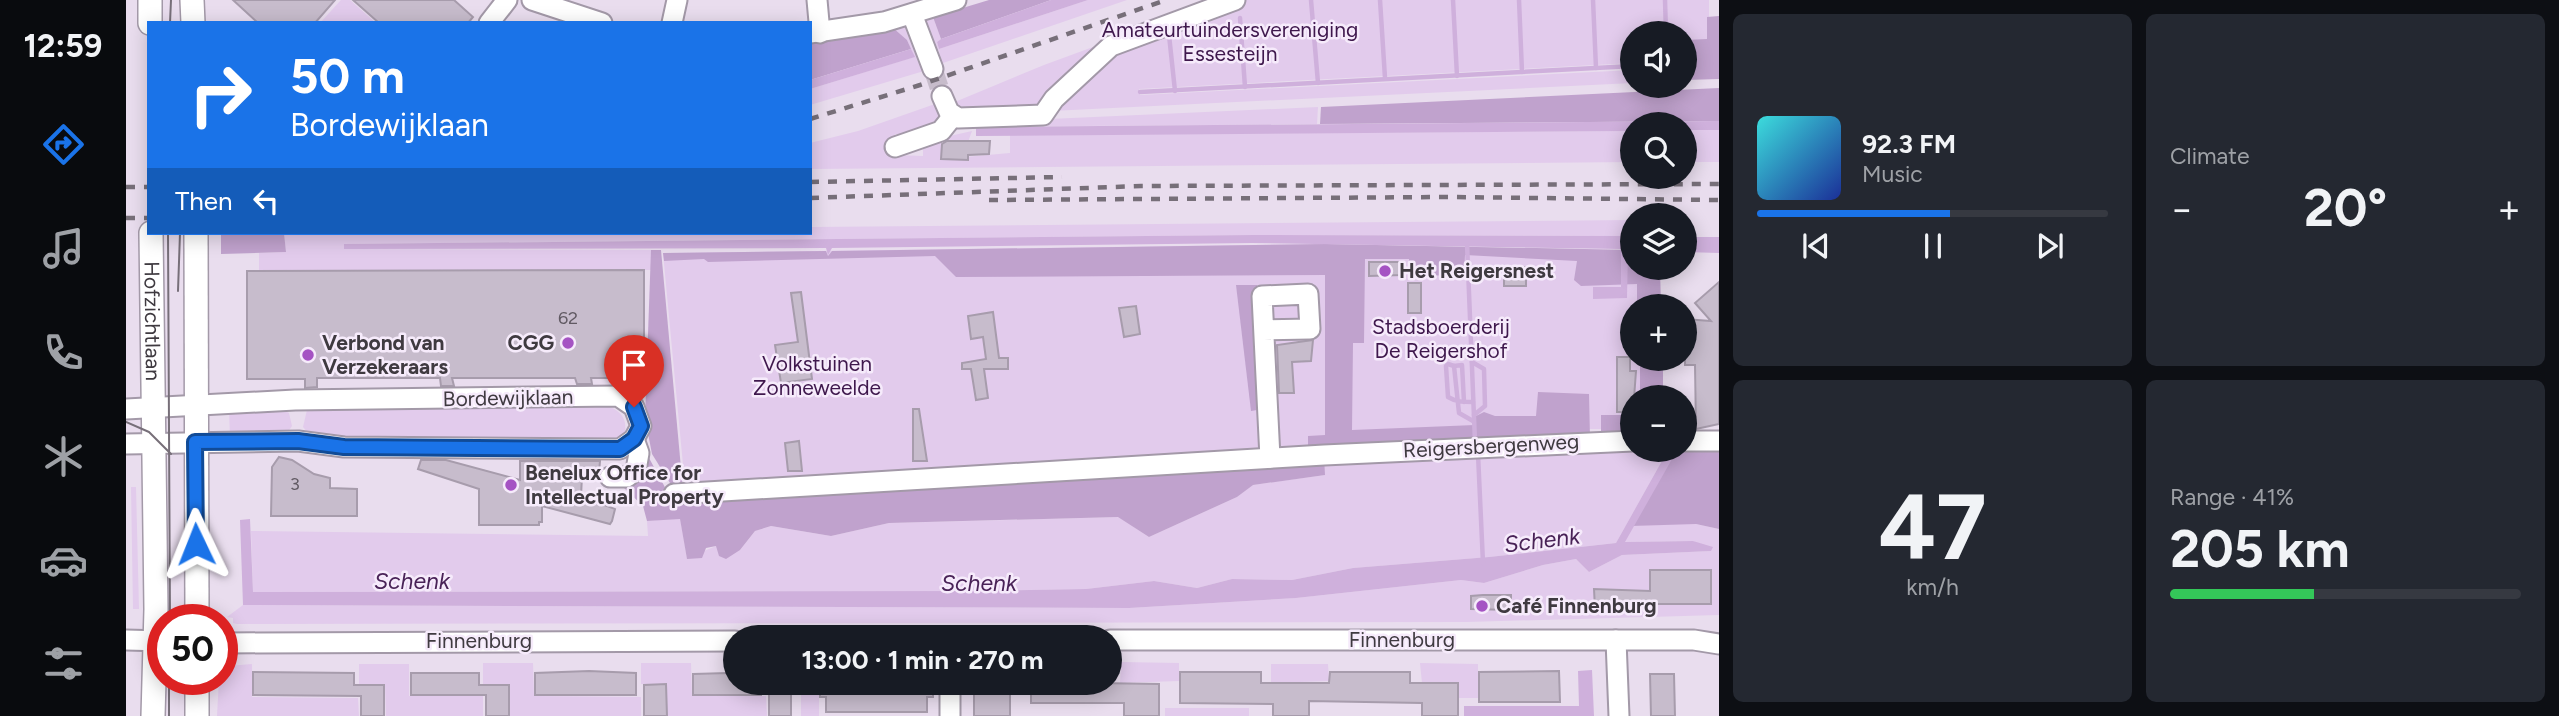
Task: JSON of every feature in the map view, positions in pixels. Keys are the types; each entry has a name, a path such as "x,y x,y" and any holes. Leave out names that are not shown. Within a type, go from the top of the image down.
{"main road":[{"path":"149,0 150,21"},
{"path":"192,0 192,21"},
{"name":"Hofzichtlaan","path":"151,235 158,604"},
{"name":"Hofzichtlaan","path":"196,235 197,604"},
{"name":"Hofzichtlaan","path":"153,716 155,695"},
{"path":"197,695 197,716"}],"street":[{"path":"481,21 496,0"},
{"path":"491,21 507,0"},
{"path":"532,0 589,14"},
{"path":"672,21 677,0"},
{"path":"817,0 815,33 858,27 956,0"},
{"path":"953,116 1043,115 1054,99 1111,46 1235,0"},
{"path":"912,14 933,69"},
{"path":"942,96 953,116"},
{"path":"895,147 941,131 953,116"},
{"path":"1264,330 1270,458"},
{"name":"Bordewijklaan","path":"195,405 295,400 618,397 634,407 641,426 634,439 639,453 636,470 627,477 610,477"},
{"name":"Hofzichtlaan","path":"154,407 195,405"},
{"path":"126,409 154,407"},
{"path":"126,444 298,441 344,447 620,449 634,439"},
{"path":"1697,441 1719,441"},
{"name":"Reigersbergenweg","path":"674,494 1270,458 1620,442"},
{"name":"Finnenburg","path":"1694,640 1719,635"},
{"path":"126,640 147,641"},
{"name":"Finnenburg","path":"1122,640 1694,640 1719,644"},
{"path":"1616,640 1619,716"},
{"name":"Finnenburg","path":"238,643 723,641"},
{"path":"950,695 950,716"}],"green space":[{"path":"341,0 350,0 374,21 322,21"},
{"path":"1088,0 1127,0 940,64 939,50 936,53 924,23 933,17 941,39 937,42 939,49"},
{"name":"Amateurtuindersvereniging Essesteijn","path":"1221,0 1709,0 1709,60 1697,60 1697,21 1620,21 1620,64 1139,89 1140,95 1620,71 1620,84 1051,111 1041,108 960,113 950,104 1044,65"},
{"path":"908,23 928,71 916,58 924,71 812,104 812,88 914,57 907,40 892,27"},
{"path":"935,104 935,108 943,112 945,118 920,134 895,134 895,155 923,156 923,142 972,131 968,142 942,141 942,159 1010,153 1010,135 1620,131 1620,162 812,169 812,142 858,131"},
{"path":"1318,107 1317,124 961,127 962,123"},
{"path":"1697,130 1719,130 1719,162 1697,162"},
{"path":"1620,220 1620,236 1253,235 344,244 344,249 651,250 651,270 259,270 259,253 286,252 284,235 812,235 812,227"},
{"name":"Volkstuinen Zonneweelde","path":"1326,244 1325,457 1620,451 1620,462 1661,462 1616,543 1353,568 1292,580 1232,579 1197,588 1154,581 1086,589 978,591 253,592 251,531 648,536 647,521 680,518 687,558 716,546 740,550 755,531 771,526 831,536 889,523 1119,517 1149,537 1237,497 1252,485 1325,475 685,486 663,253"},
{"name":"Stadsboerderij De Reigershof","path":"1348,245 1620,251 1620,280 1642,280 1651,294 1620,294 1620,371 1661,371 1662,385 1620,385 1620,429 1505,429 1343,439"},
{"path":"605,405 618,412 625,422 625,432 615,441 317,437 309,434 303,427 307,410 316,407"},
{"path":"229,409 282,409 289,413 292,426 285,436 230,437"},
{"path":"131,487 136,487 139,609 133,609"},
{"path":"1696,524 1719,529 1719,615 1467,622 238,624 238,609 243,605 1129,608 1296,598 1461,580 1484,583 1543,565 1576,559 1589,572 1622,555 1711,551 1693,541 1625,542 1631,526"},
{"path":"1122,662 1179,663 1179,681 1122,683"},
{"path":"483,663 533,663 534,696 641,697 641,716 509,716 509,684 483,684"},
{"path":"641,663 691,663 692,696 766,696 767,716 667,716 667,684 641,684"},
{"path":"1420,663 1478,664 1478,698 1459,698 1458,682 1422,683"},
{"path":"252,664 252,697 358,698 359,716 217,716 218,695 238,695 238,665"},
{"path":"359,664 409,664 409,696 483,696 483,716 386,716 385,684 359,684"},
{"path":"1271,664 1328,664 1329,681 1271,683"},
{"path":"801,695 819,695 819,716 801,716"},
{"path":"1165,708 1249,708 1249,716 1165,716"}],"shaded area":[{"path":"989,0 1051,0 941,39 933,17"},
{"path":"1051,0 1088,0 939,49 937,42 941,39"},
{"path":"1719,16 1719,79 1697,80 1697,39 1707,39 1707,17"},
{"path":"892,27 907,40 911,49 812,79 812,41"},
{"path":"911,49 915,57 812,88 812,79"},
{"path":"1719,88 1719,121 1697,121 1697,112 1620,112 1620,122 1320,124 1321,107 1620,93 1620,98 1697,98 1697,89"},
{"path":"1697,121 1719,121 1719,130 1697,130"},
{"path":"1620,122 1620,131 976,136 976,127"},
{"path":"221,235 284,235 286,252 221,254"},
{"path":"1253,235 1620,236 1620,249 1252,243 832,248 828,255 826,248 344,249 344,244"},
{"path":"1697,237 1719,237 1719,253 1697,252"},
{"path":"1326,244 1620,250 1620,280 1660,280 1661,294 1637,294 1637,284 1581,286 1574,280 1577,261 1465,255 1464,275 1410,276 1409,259 1365,259 1364,343 1353,343 1352,430 1475,425 1476,416 1484,412 1495,416 1536,416 1538,392 1589,394 1590,438 1308,448 1308,436 1325,435 1325,275 956,277 935,256 708,262 704,259 664,261 663,253 826,251 828,256 832,251"},
{"path":"651,250 661,250 683,490 675,491 652,454 645,418"},
{"path":"1621,280 1627,280 1627,294 1620,294 1620,298 1593,299 1593,287 1621,287"},
{"path":"1236,285 1257,285 1263,409 1251,411"},
{"path":"1640,371 1663,371 1663,385 1640,385"},
{"path":"1601,415 1620,415 1620,432 1601,432"},
{"path":"643,447 673,502 1324,457 1325,475 1253,485 1237,497 1149,537 1118,517 889,523 831,536 771,526 755,531 740,550 726,559 719,556 716,546 706,548 702,558 687,559 680,519 647,521 643,506 623,487 633,483"},
{"path":"1719,447 1719,529 1696,524 1631,526 1669,462 1697,462 1697,449"},
{"path":"1661,462 1670,462 1625,542 1693,541 1713,547 1711,551 1622,555 1589,572 1576,559 1543,565 1484,583 1461,580 1296,598 1129,608 243,605 240,520 250,519 253,592 978,591 1086,589 1154,581 1197,588 1232,579 1292,580 1353,568 1616,543"},
{"path":"1592,670 1594,716 1464,716 1464,706 1579,706 1578,671"}],"building":[{"path":"233,0 335,0 317,21 256,21"},
{"path":"353,0 454,0 473,17 470,21 377,21"},
{"path":"947,141 990,141 989,154 968,155 968,160 941,159 942,144"},
{"name":"Het Reigersnest","path":"1369,262 1401,262 1402,275 1369,276"},
{"path":"1526,267 1526,286 1504,286 1504,268"},
{"path":"644,270 644,348 635,349 635,373 621,373 621,378 591,378 592,384 577,384 575,378 452,378 454,386 441,386 440,378 317,378 317,387 305,388 305,379 247,379 247,271"},
{"path":"1719,282 1719,424 1697,429 1697,320 1711,321 1697,305 1697,301"},
{"path":"1408,283 1421,283 1421,313 1408,313"},
{"path":"801,292 812,379 781,383 775,345 798,342 791,293"},
{"path":"1136,306 1140,334 1124,337 1119,308"},
{"path":"993,312 999,358 1008,358 1008,369 984,369 988,398 976,400 971,369 962,369 962,363 986,359 983,337 971,339 968,316"},
{"path":"1313,340 1311,361 1292,362 1294,393 1279,393 1277,345"},
{"path":"1617,357 1620,357 1620,371 1636,371 1635,385 1620,385 1620,412 1617,412"},
{"path":"913,409 919,409 927,461 913,461"},
{"path":"799,441 802,471 788,471 785,443"},
{"path":"279,457 292,460 314,474 330,478 330,488 357,489 357,516 271,516 272,467"},
{"path":"421,460 446,460 520,480 520,461 600,461 599,473 584,472 581,496 615,509 612,521 610,524 542,506 542,522 539,522 539,525 479,525 479,489 418,469"},
{"path":"1650,570 1711,570 1711,604 1633,604 1633,609 1595,609 1594,589 1650,591"},
{"path":"1511,595 1511,610 1471,609 1471,596"},
{"path":"1559,671 1560,702 1479,702 1479,672"},
{"path":"253,672 354,673 354,685 384,685 384,716 361,716 361,696 253,695"},
{"path":"1180,672 1261,672 1261,683 1329,683 1330,672 1410,672 1410,683 1458,683 1458,716 1422,716 1422,703 1309,701 1309,716 1273,716 1273,704 1180,703"},
{"path":"411,673 479,673 479,685 509,685 509,716 486,716 486,695 411,695"},
{"path":"535,673 636,673 636,695 535,695"},
{"path":"723,673 723,695 693,695 693,674"},
{"path":"1650,674 1674,674 1675,716 1651,716"},
{"path":"1122,683 1159,684 1159,716 1124,716 1124,703 1031,703 1031,695 1122,695"},
{"path":"666,684 667,716 644,716 644,685"},
{"path":"769,695 791,695 791,716 769,716"},
{"path":"933,695 927,697 927,712 826,712 826,697 820,697"},
{"path":"974,695 1010,695 1010,716 974,716"}],"waterway":[{"path":"1311,0 1318,83"},
{"path":"1380,0 1385,78"},
{"path":"1453,0 1457,76"},
{"path":"1519,0 1522,72"},
{"path":"1593,0 1596,68"},
{"path":"1665,0 1666,21"},
{"path":"1240,18 1245,87"},
{"path":"1169,35 1175,91"},
{"path":"1140,92 1620,67"},
{"path":"1467,243 1475,442"},
{"path":"1472,362 1484,369 1485,406 1474,415"},
{"path":"1473,402 1463,402 1460,401 1457,401 1448,397 1448,364 1454,366 1459,413 1473,421"},
{"path":"1454,366 1462,365 1464,402"},
{"path":"1478,454 1483,563"}],"tunnel":[{"path":"933,69 942,96"}],"tram line":[{"path":"170,21 171,0"},
{"path":"168,235 170,604"},
{"path":"178,291 180,235"},
{"path":"126,422 149,432 171,454"},
{"path":"169,695 169,716"}],"railway":[{"path":"812,118 920,85 1166,0"},
{"path":"812,182 1062,177"},
{"path":"812,198 1141,186 1719,184"},
{"path":"126,187 147,187"},
{"path":"989,200 1446,197 1719,200"},
{"path":"126,218 147,218"}],"place":[{"name":"Het Reigersnest","path":"1385,271"},
{"name":"CGG","path":"568,343"},
{"name":"Verbond van Verzekeraars","path":"308,355"},
{"name":"Benelux Office for Intellectual Property","path":"511,485"},
{"name":"Café Finnenburg","path":"1482,606"}],"route":[{"path":"196,544 195,442 298,441 344,447 620,449 634,439 641,426 634,407"}],"water label":[{"name":"Schenk","path":"1542,540"},
{"name":"Schenk","path":"412,581"},
{"name":"Schenk","path":"979,583"}]}
